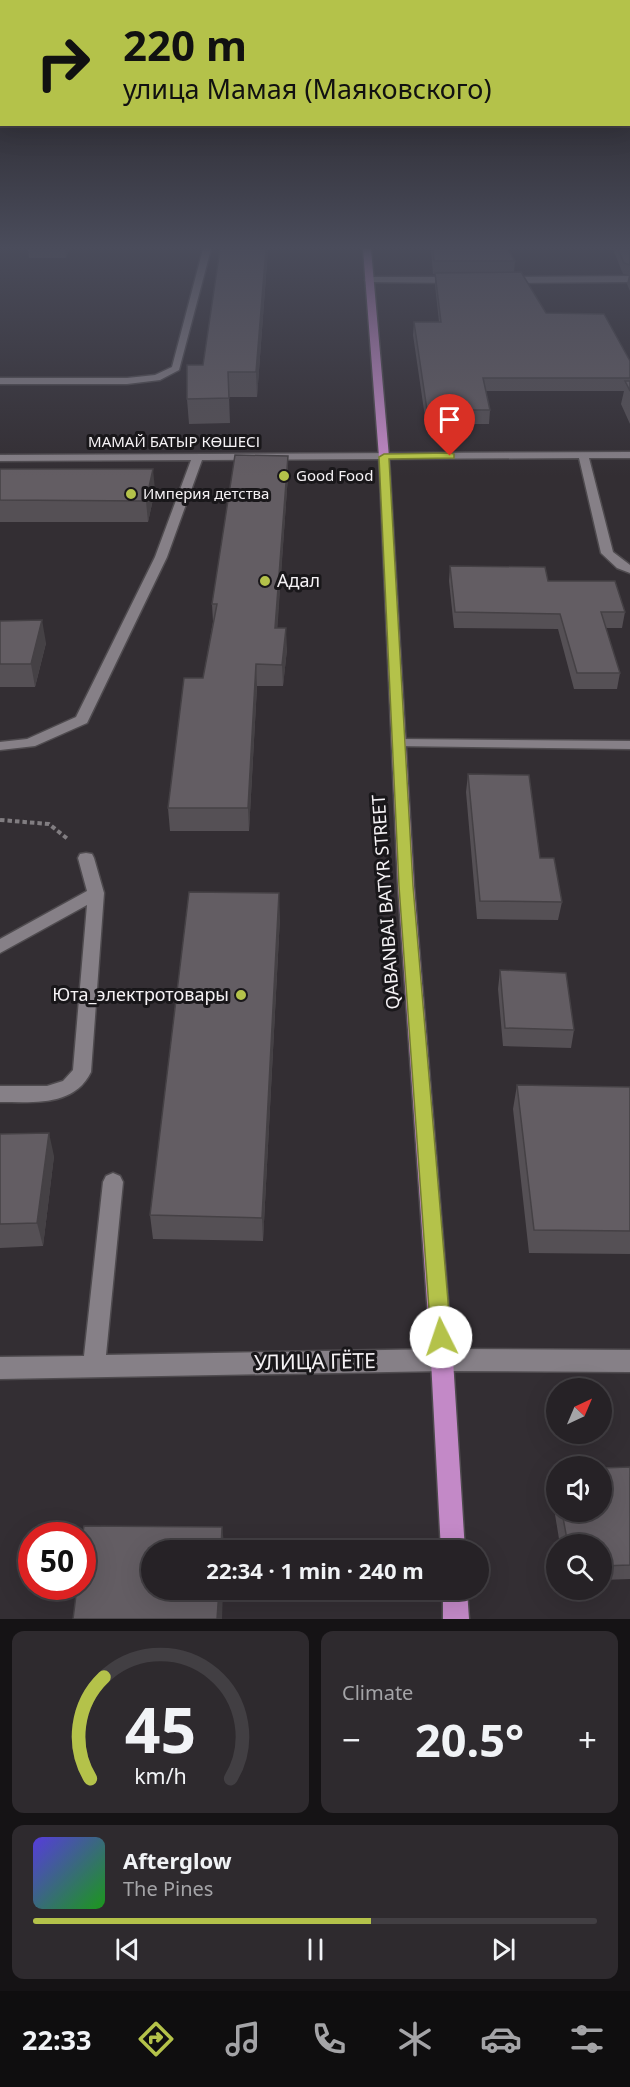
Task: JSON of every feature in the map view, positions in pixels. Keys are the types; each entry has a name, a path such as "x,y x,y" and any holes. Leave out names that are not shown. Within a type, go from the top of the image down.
{"main road":[{"name":"QABANBAI BATYR STREET","path":"373,325 384,457 406,886 442,1360 452,1540"},
{"path":"455,1600 456,1619"}],"street":[{"path":"0,381 127,381 157,378 177,368 188,325"},
{"path":"583,455 606,554 630,569"},
{"name":"МАМАЙ БАТЫР КӨШЕСІ","path":"0,458 630,455"},
{"path":"0,746 30,743 82,720 161,557 198,457"},
{"path":"400,743 630,745"},
{"path":"0,1094 47,1094 69,1086 82,1072 96,894 86,858"},
{"path":"0,947 96,894"},
{"path":"94,1366 113,1182"},
{"name":"УЛИЦА ГЁТЕ","path":"0,1368 442,1360 630,1361"}],"path":[{"path":"0,820 49,824 86,858"}],"building":[{"path":"209,325 260,325 256,372 228,372 229,398 187,399 187,365 203,365"},
{"path":"414,325 610,325 630,361 630,378 483,378 490,410 427,410"},
{"path":"625,381 630,381 630,391"},
{"path":"235,455 288,456 275,628 286,628 282,665 256,664 248,808 168,808 184,678 203,678 217,604 212,604"},
{"path":"0,469 153,469 146,501 0,500"},
{"path":"450,566 545,567 548,581 615,581 625,612 601,612 620,673 577,673 560,614 455,612"},
{"path":"42,620 31,664 0,664 0,621"},
{"path":"468,774 529,775 540,858 554,858 562,902 480,901"},
{"path":"189,892 279,893 262,1218 150,1215"},
{"path":"500,970 566,973 574,1030 505,1028"},
{"path":"517,1085 630,1087 630,1231 534,1230"},
{"path":"49,1133 37,1223 0,1224 0,1134"},
{"path":"630,1467 630,1565 612,1566 612,1534 566,1534 564,1522 612,1522 612,1468"},
{"path":"96,1526 222,1527 221,1540 141,1540 141,1600 218,1600 217,1619 73,1619 75,1600 96,1600"}],"place":[{"name":"Good Food","path":"284,476"},
{"name":"Империя детства","path":"131,494"},
{"name":"Адал","path":"265,581"},
{"name":"Юта_электротовары","path":"241,995"}],"route":[{"path":"441,1337 406,886 384,457 450,456"}]}
